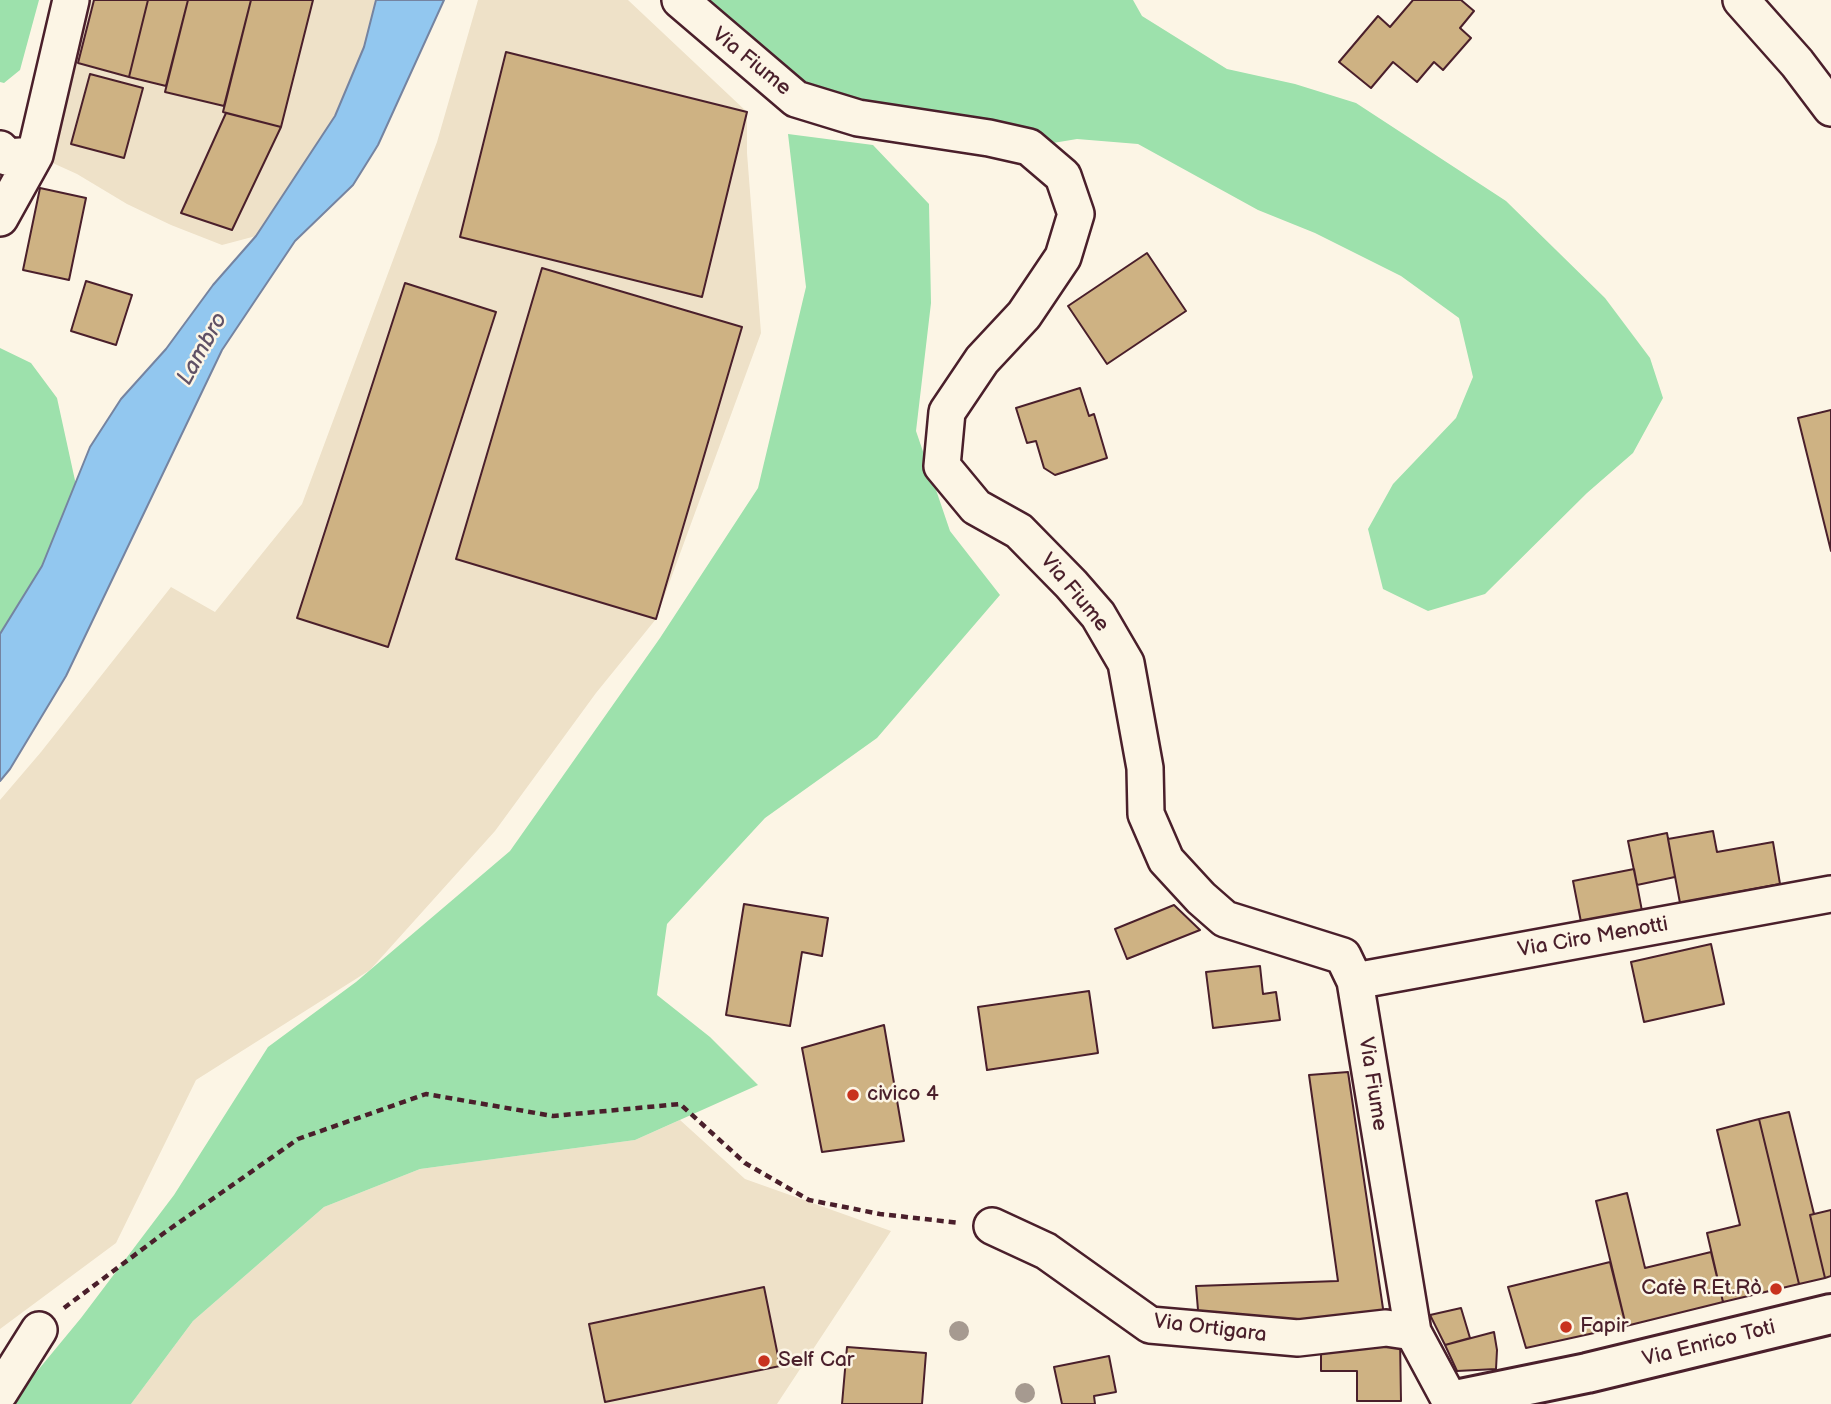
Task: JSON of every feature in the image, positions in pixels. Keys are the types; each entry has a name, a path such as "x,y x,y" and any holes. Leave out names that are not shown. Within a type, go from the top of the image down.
{"main road":[{"name":"Via Enrico Toti","path":"1452,1401 1587,1373 1831,1314"},
{"name":"Via Enrico Toti","path":"1533,1404 1587,1373"}],"street":[{"path":"0,218 35,155 71,0"},
{"name":"Via Fiume","path":"680,0 796,99 858,118 1029,147 1063,176 1076,215 1063,257 1024,315 982,360 947,412 942,466 976,508 1019,531 1071,584 1098,615 1126,663 1145,768 1146,814 1166,860 1201,898 1226,919 1343,956 1355,981 1413,1332 1452,1401"},
{"path":"1741,0 1797,63 1831,108"},
{"path":"0,149 7,157 35,155"},
{"name":"Via Ciro Menotti","path":"1355,981 1831,894"},
{"name":"Via Ortigara","path":"992,1226 1046,1251 1150,1325 1298,1338 1386,1328 1413,1332"},
{"path":"0,1392 39,1330"}],"path":[{"path":"39,1330 83,1293 298,1139 426,1094 553,1116 680,1104 745,1163 809,1200 880,1213 992,1226"}],"shaded area":[{"path":"71,0 376,0 364,47 335,116 256,236 222,245 127,204 77,174 35,155"},
{"path":"478,0 628,0 747,112 747,153 761,333 656,619 596,693 495,831 370,970 196,1080 116,1243 0,1329 0,800 171,587 215,612 302,504 437,142"},
{"path":"680,1120 745,1179 891,1231 777,1404 131,1404 193,1321 324,1207 420,1169 635,1140"}],"green space":[{"path":"0,0 39,0 20,70 4,83 0,82"},
{"path":"680,0 1133,0 1142,16 1227,69 1295,84 1356,103 1506,201 1605,298 1650,358 1663,398 1633,453 1587,493 1485,594 1428,611 1383,589 1368,529 1393,484 1456,418 1473,377 1459,318 1401,276 1315,233 1258,210 1138,144 1077,139 1029,147 796,99"},
{"path":"788,134 873,145 929,204 931,303 916,431 950,531 1000,595 877,738 765,818 667,924 657,995 710,1037 758,1085 635,1140 420,1169 324,1207 193,1321 131,1404 10,1404 81,1318 174,1195 268,1047 356,982 510,851 660,638 758,488 806,287"},
{"path":"0,348 31,363 57,398 76,485 42,566 0,634"}],"water":[{"name":"Lambro","path":"376,0 444,0 378,145 353,185 295,241 222,350 66,676 0,781 0,634 42,566 90,447 121,399 166,349 213,285 256,236 335,116 364,47"}],"building":[{"path":"94,0 148,0 129,77 78,63"},
{"path":"148,0 188,0 166,86 129,77"},
{"path":"188,0 251,0 224,106 165,92"},
{"path":"251,0 313,0 281,127 223,112"},
{"path":"1413,0 1461,0 1474,11 1460,28 1471,38 1443,70 1434,62 1417,82 1393,62 1371,88 1339,62 1378,16 1390,27"},
{"path":"506,52 747,112 702,297 460,237"},
{"path":"90,74 143,88 124,158 71,144"},
{"path":"226,113 281,127 232,230 181,213"},
{"path":"40,188 86,198 69,280 23,270"},
{"path":"1147,253 1186,311 1107,364 1068,306"},
{"path":"542,268 742,327 656,619 456,559"},
{"path":"86,281 132,295 116,345 71,331"},
{"path":"405,283 496,312 388,647 297,618"},
{"path":"1080,388 1089,416 1094,414 1107,458 1055,475 1044,468 1036,441 1027,443 1016,408"},
{"path":"1831,410 1831,551 1798,418"},
{"path":"1713,831 1717,852 1773,842 1780,884 1680,903 1668,839"},
{"path":"1667,833 1675,877 1637,885 1628,841"},
{"path":"1634,869 1642,911 1581,922 1573,881"},
{"path":"744,904 828,918 822,956 802,952 790,1026 726,1015"},
{"path":"1174,905 1200,930 1127,959 1115,929"},
{"path":"1711,944 1724,1004 1644,1022 1631,962"},
{"path":"1260,966 1263,994 1276,992 1280,1020 1213,1028 1206,972"},
{"path":"1089,991 1098,1053 987,1070 978,1007"},
{"name":"civico 4","path":"884,1025 904,1141 822,1152 802,1048"},
{"path":"1348,1072 1385,1322 1199,1322 1196,1286 1338,1281 1309,1075"},
{"path":"1789,1112 1814,1214 1810,1215 1825,1278 1799,1284 1759,1119"},
{"path":"1759,1119 1799,1284 1723,1302 1707,1233 1740,1225 1717,1130"},
{"path":"1627,1193 1645,1268 1711,1252 1723,1302 1626,1326 1596,1201"},
{"path":"1831,1210 1831,1276 1825,1278 1810,1215"},
{"path":"1610,1262 1626,1326 1526,1348 1508,1287"},
{"path":"764,1287 780,1366 605,1402 589,1324"},
{"path":"1461,1308 1470,1338 1445,1345 1430,1315"},
{"path":"1494,1332 1496,1369 1457,1371 1445,1345"},
{"path":"1400,1338 1401,1401 1357,1401 1357,1371 1321,1371 1321,1339"},
{"path":"847,1347 926,1353 922,1404 842,1404"},
{"path":"1109,1356 1116,1392 1094,1396 1095,1404 1062,1404 1054,1367"}],"place":[{"name":"civico 4","path":"853,1095"},
{"name":"Cafè R.Et.Rò","path":"1776,1289"},
{"name":"Fapir","path":"1566,1327"},
{"name":"Self Car","path":"764,1361"}]}
